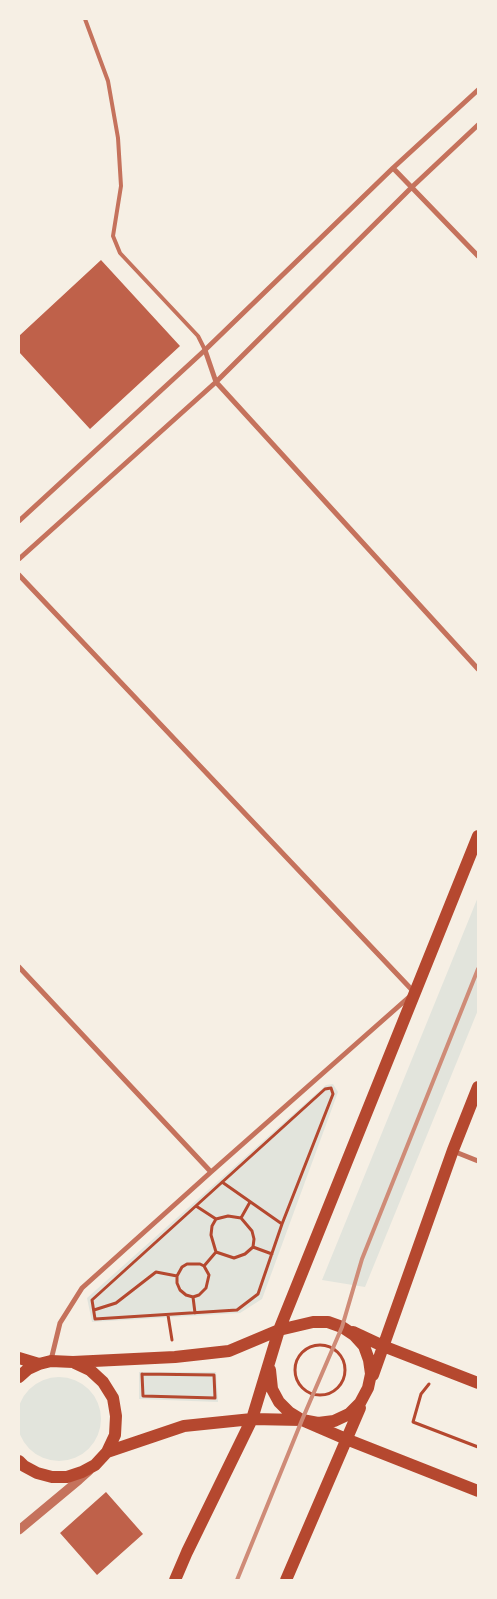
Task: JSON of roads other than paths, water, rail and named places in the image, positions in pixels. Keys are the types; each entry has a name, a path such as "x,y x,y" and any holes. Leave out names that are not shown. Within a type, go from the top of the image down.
{"main road":[{"path":"175,1580 252,1419 279,1330 478,836"},
{"path":"286,1580 368,1388 453,1150 478,1087"},
{"path":"19,1358 31,1368 62,1360 73,1362 175,1357 229,1350 279,1330 313,1322 328,1322 383,1346 478,1383"},
{"path":"298,1326 285,1334 276,1346 270,1361 269,1375 272,1389 279,1402 289,1412 302,1420 346,1439 478,1491"},
{"path":"107,1452 184,1426 252,1419 302,1420 318,1423 334,1421 349,1414 360,1403 368,1388 371,1374 364,1346 354,1335 342,1327"},
{"path":"19,1461 37,1473 52,1477 67,1476 82,1472 94,1465 107,1452 115,1435 116,1416 113,1398 103,1382 90,1370 73,1362"}],"street":[{"path":"19,521 206,350 393,168 478,90"},
{"path":"19,558 216,382 412,187 478,125"},
{"path":"393,168 478,256"},
{"path":"206,350 216,382 478,669"},
{"path":"19,574 414,993 82,1288 31,1368"},
{"path":"19,967 211,1172"},
{"path":"453,1150 478,1161"},
{"path":"19,1530 79,1480 94,1465"}],"lane":[{"path":"85,19 108,81 118,138 121,186 113,236 120,253 198,336 206,350"}],"railway":[{"path":"237,1580 342,1327 362,1259 478,969"}]}
